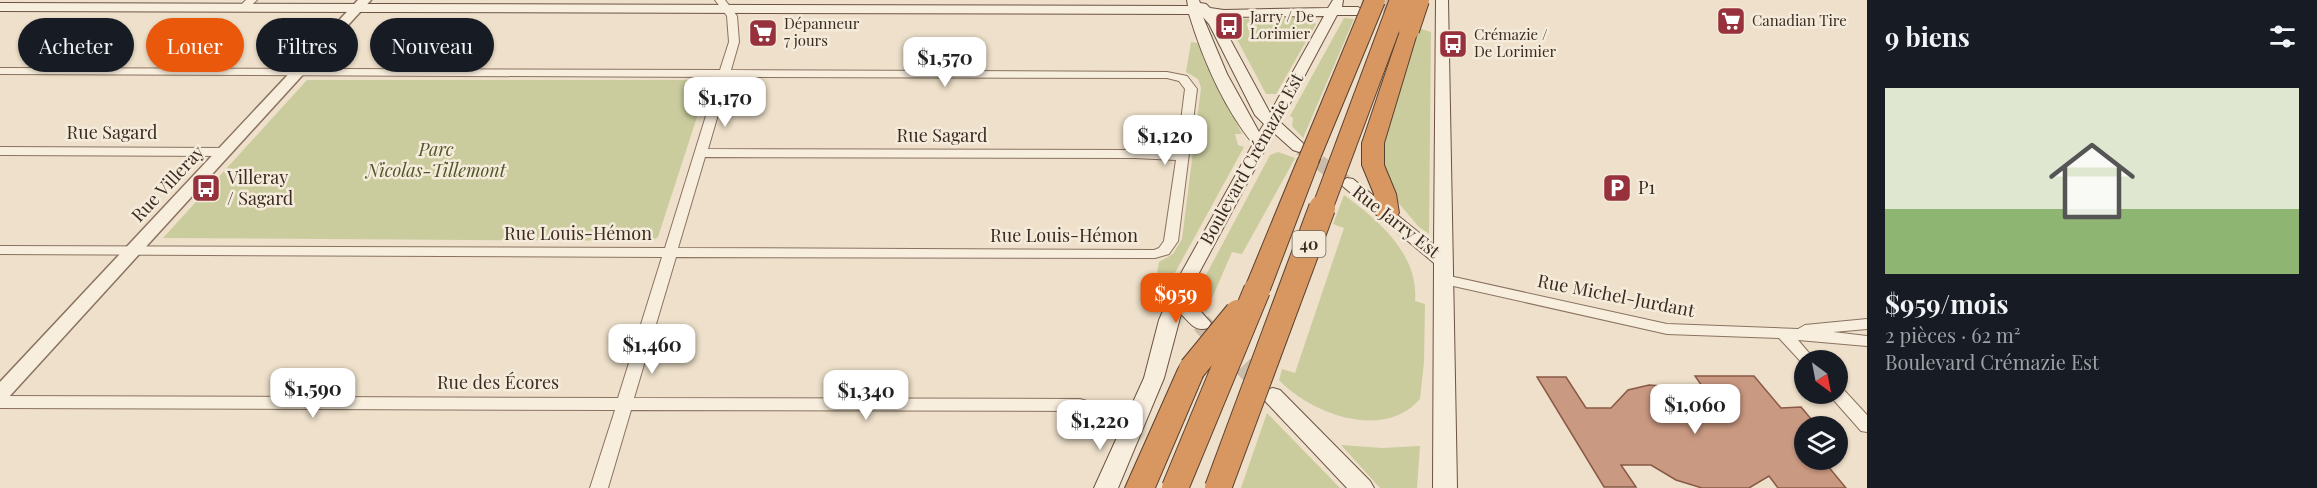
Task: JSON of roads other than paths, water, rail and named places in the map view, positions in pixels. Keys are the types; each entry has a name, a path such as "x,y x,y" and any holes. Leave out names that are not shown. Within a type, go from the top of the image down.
{"highway":[{"name":"40","path":"1218,488 1400,0"},
{"name":"40","path":"1175,488 1257,290 1362,3"},
{"path":"1387,213 1385,194 1374,165 1372,143 1418,16"},
{"path":"1140,488 1192,369 1257,290"}],"main road":[{"path":"0,7 248,4 1194,6 1309,0"},
{"path":"1442,0 1445,488"},
{"path":"1194,6 1224,14 1362,3"},
{"name":"Boulevard Crémazie Est","path":"1106,488 1154,378 1169,320 1178,299 1336,5"},
{"path":"1194,6 1214,19 1260,111 1299,147"},
{"path":"1194,6 1196,20 1204,40 1246,124 1260,143"},
{"path":"1418,16 1441,20"},
{"name":"Rue Jarry Est","path":"1347,183 1387,213 1445,270"},
{"path":"1178,299 1201,323"},
{"path":"1273,396 1362,488"}],"street":[{"name":"Rue Villeray","path":"349,18 362,4"},
{"path":"599,488 726,73 734,33 732,16 723,4"},
{"path":"0,71 256,72"},
{"name":"Rue Villeray","path":"0,394 298,72"},
{"path":"298,72 1167,75 1181,77 1188,82 1191,89 1182,157"},
{"name":"Rue Sagard","path":"0,151 225,152"},
{"name":"Rue Sagard","path":"701,153 1135,154 1182,157"},
{"name":"Rue Louis-Hémon","path":"0,250 1155,254 1164,251 1172,241 1182,157"},
{"name":"Rue Michel-Jurdant","path":"1445,270 1667,329 1783,333 1867,341"},
{"name":"Rue Michel-Jurdant","path":"1783,333 1867,324"},
{"path":"1783,333 1799,350"},
{"name":"Rue des Écores","path":"0,402 1080,405 1105,412 1131,431"},
{"path":"1847,404 1867,426"}],"tunnel":[{"path":"1362,1 1409,10"},
{"path":"1301,148 1345,182"},
{"path":"1201,323 1265,388"}],"place":[{"name":"Canadian Tire","path":"1731,21"},
{"name":"Jarry / De Lorimier","path":"1229,26"},
{"name":"Dépanneur 7 jours","path":"763,33"},
{"name":"Crémazie / De Lorimier","path":"1453,44"},
{"name":"Villeray / Sagard","path":"206,188"},
{"name":"P1","path":"1617,188"}],"park label":[{"name":"Parc Nicolas-Tillemont","path":"436,160"}]}
